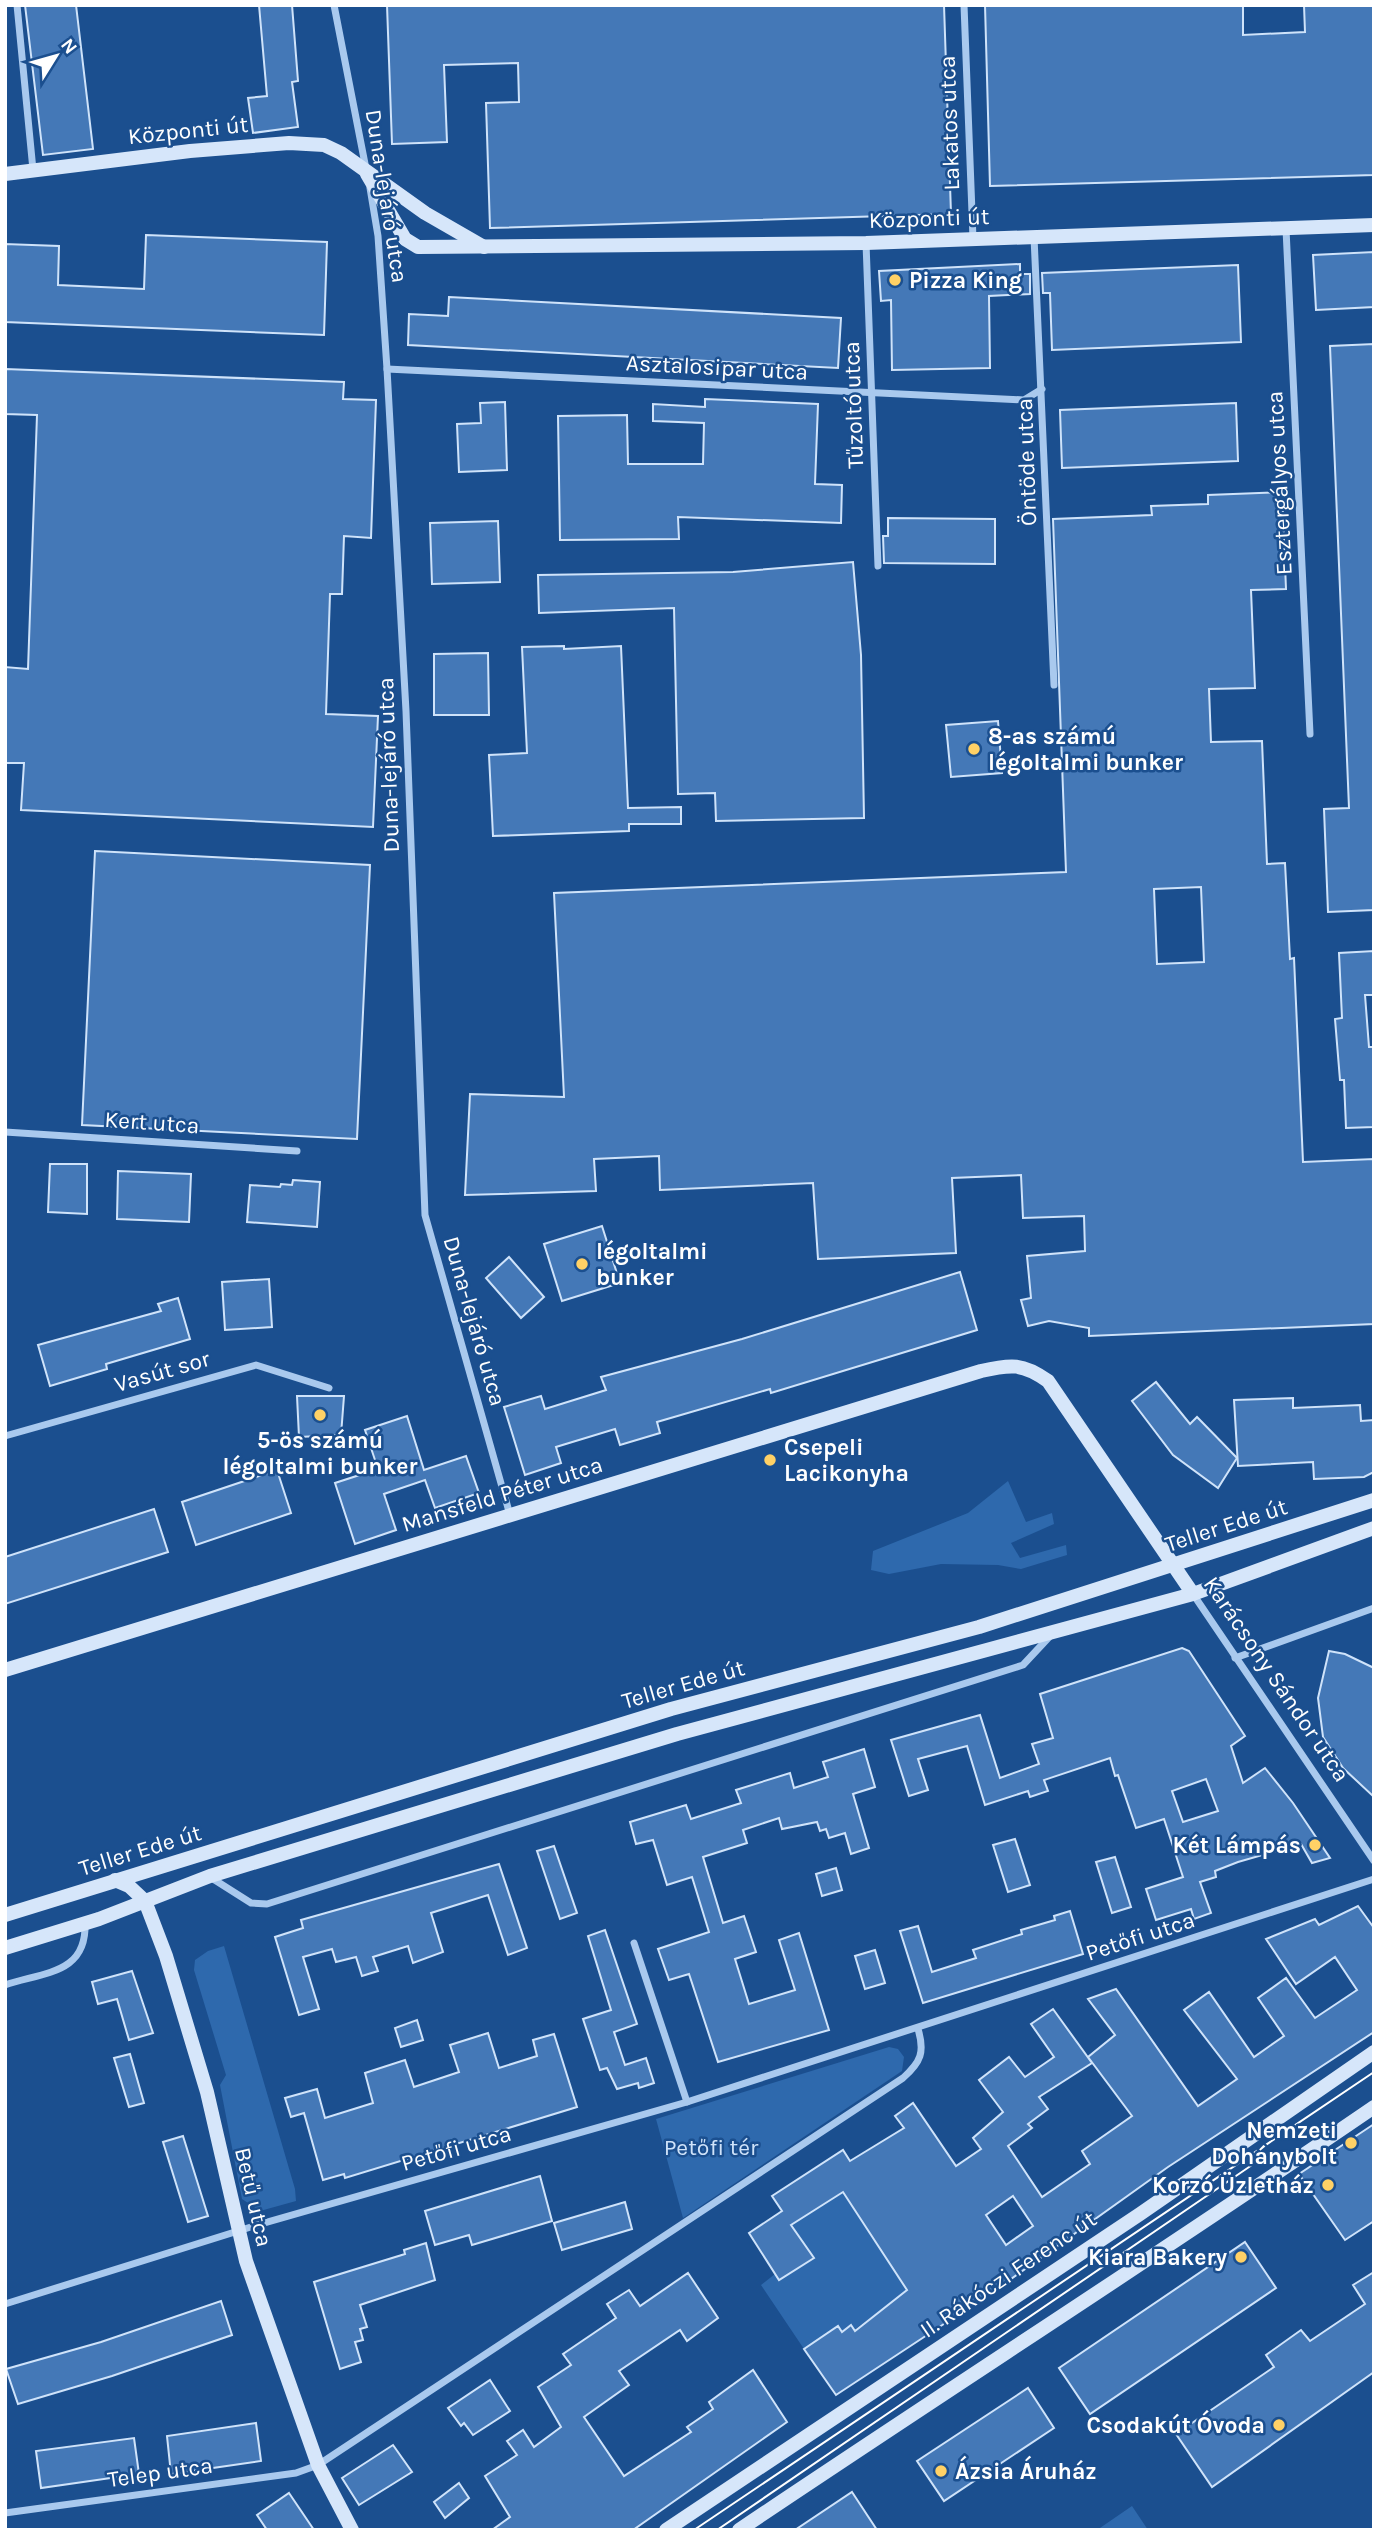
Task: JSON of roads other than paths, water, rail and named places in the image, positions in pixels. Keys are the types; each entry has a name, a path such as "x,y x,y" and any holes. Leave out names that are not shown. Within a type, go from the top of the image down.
{"street":[{"path":"16,5 33,170"},
{"name":"Duna-lejáró utca","path":"334,5 378,236 405,711 425,1215 510,1515"},
{"name":"Lakatos utca","path":"964,5 973,239"},
{"name":"Központi út","path":"5,174 289,143 324,145 341,153 367,174 485,248"},
{"name":"Központi út","path":"367,174 405,239 418,247 866,243 1374,225"},
{"name":"Esztergályos utca","path":"1286,229 1310,734"},
{"name":"Öntöde utca","path":"1034,237 1054,685"},
{"name":"Tűzoltó utca","path":"866,243 878,566"},
{"name":"Asztalosipar utca","path":"387,369 1024,400 1042,389"},
{"name":"Kert utca","path":"5,1132 297,1151"},
{"name":"Vasút sor","path":"5,1436 256,1365 328,1388"},
{"name":"Mansfeld Péter utca","path":"5,1670 982,1371 1013,1366"},
{"name":"Karácsony Sándor utca","path":"1013,1366 1030,1368 1048,1381 1374,1861"},
{"name":"Teller Ede út","path":"5,1915 327,1818 671,1709 979,1627 1173,1567 1374,1500"},
{"name":"Teller Ede út","path":"5,1948 145,1902 210,1876 677,1734 1193,1594 1374,1528"},
{"path":"1235,1658 1374,1608"},
{"name":"Teller Ede út","path":"210,1876 251,1903 267,1904 1023,1665 1055,1631"},
{"name":"Petőfi utca","path":"5,2304 238,2231 687,2102 1374,1879"},
{"path":"115,1880 129,1886 145,1902"},
{"name":"Betű utca","path":"145,1902 166,1956 207,2092 238,2231 318,2465 352,2530"},
{"path":"5,1985 70,1964 80,1955 85,1944 85,1923"},
{"path":"634,1943 687,2102"},
{"path":"318,2465 903,2078 916,2066 922,2053 918,2029"},
{"name":"II. Rákóczi Ferenc út","path":"666,2530 1140,2214 1374,2052"},
{"path":"739,2530 896,2423 1165,2250 1374,2107"},
{"name":"Telep utca","path":"5,2513 296,2473 318,2465"}],"tram line":[{"path":"694,2530 1374,2072"},
{"path":"717,2530 1252,2165"}],"place":[{"name":"Pizza King","path":"895,280"},
{"name":"8-as számú légoltalmi bunker","path":"974,749"},
{"name":"légoltalmi bunker","path":"582,1264"},
{"name":"5-ös számú légoltalmi bunker","path":"320,1415"},
{"name":"Csepeli Lacikonyha","path":"770,1460"},
{"name":"Két Lámpás","path":"1315,1845"},
{"name":"Nemzeti Dohánybolt","path":"1351,2143"},
{"name":"Korzó Üzletház","path":"1328,2185"},
{"name":"Kiara Bakery","path":"1241,2257"},
{"name":"Csodakút Óvoda","path":"1279,2425"},
{"name":"Ázsia Áruház","path":"941,2471"}],"park label":[{"name":"Petőfi tér","path":"711,2147"}]}
